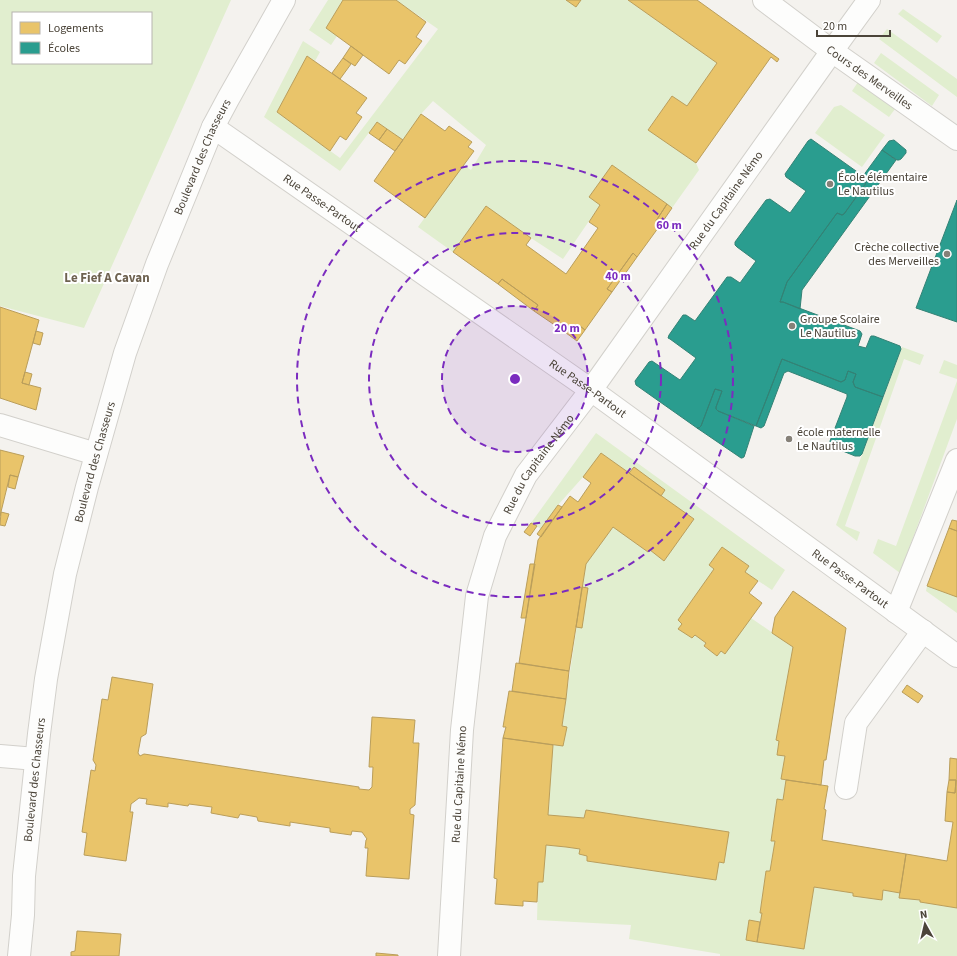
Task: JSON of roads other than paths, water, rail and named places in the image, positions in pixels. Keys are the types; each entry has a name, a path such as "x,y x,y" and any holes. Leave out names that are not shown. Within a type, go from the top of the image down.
{"street":[{"name":"Boulevard des Chasseurs","path":"19,956 23,915 24,876 46,680 65,574 96,454 125,354 157,264 213,127 284,0"},
{"name":"Cours des Merveilles","path":"764,0 832,51 957,139"},
{"name":"Rue du Capitaine Némo","path":"449,956 462,730 478,596 495,536 526,475 591,390 869,0"},
{"name":"Rue Passe-Partout","path":"213,127 591,390 957,656"},
{"path":"0,424 96,454"},
{"path":"896,612 957,460"},
{"path":"846,788 856,723 923,631"},
{"path":"0,756 36,759"}],"place":[{"name":"École élémentaire Le Nautilus","path":"830,184"},
{"name":"Crèche collective des Merveilles","path":"947,254"},
{"name":"Groupe Scolaire Le Nautilus","path":"792,326"},
{"name":"école maternelle Le Nautilus","path":"789,439"}],"district":[{"name":"Le Fief A Cavan","path":"107,277"}]}
